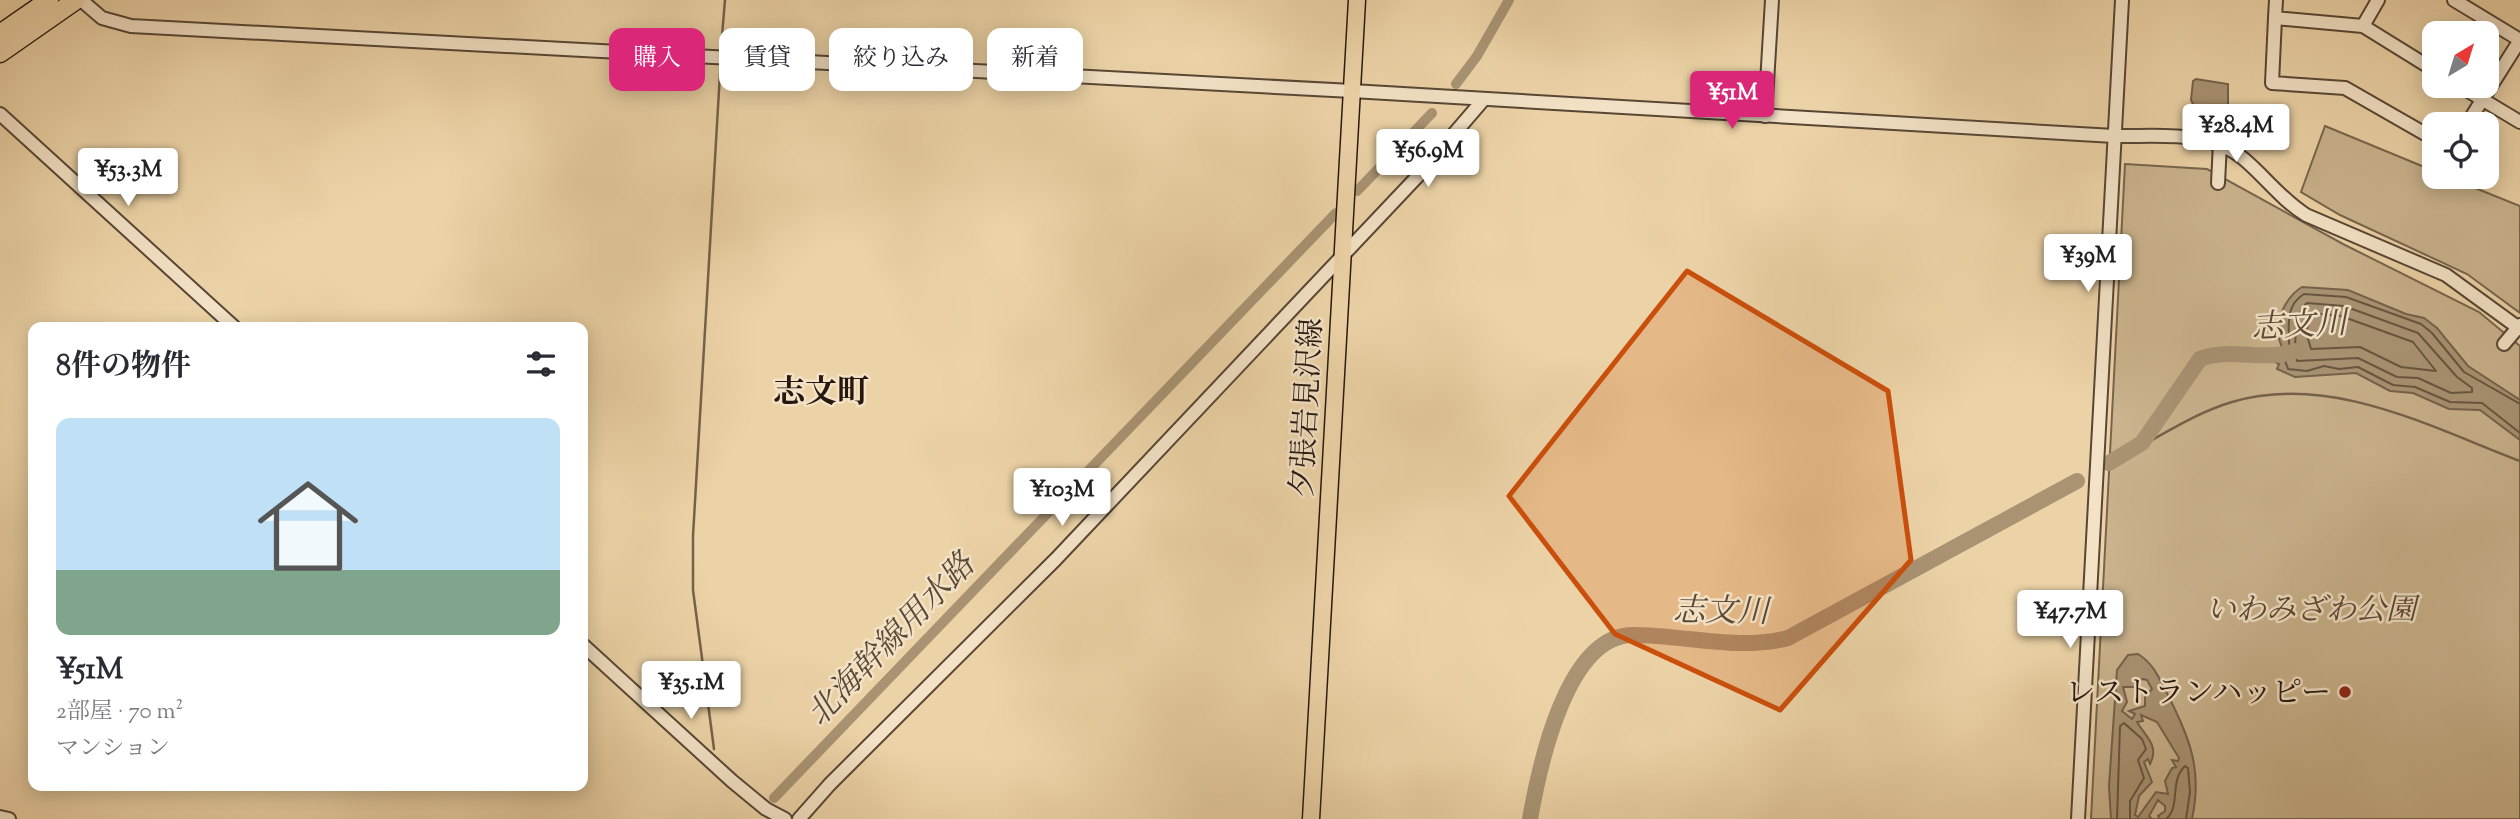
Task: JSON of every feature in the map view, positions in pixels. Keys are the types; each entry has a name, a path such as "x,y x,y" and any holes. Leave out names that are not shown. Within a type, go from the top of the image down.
{"highway":[{"path":"0,34 49,0"},
{"path":"0,53 78,0"}],"main road":[{"name":"夕張岩見沢線","path":"1311,819 1357,0"}],"street":[{"path":"78,0 102,18 131,26 2203,139 2220,143 2238,154 2284,199 2306,215 2445,275 2519,326 2504,344"},
{"path":"1765,116 1772,0"},
{"path":"2078,819 2122,0"},
{"path":"2276,0 2272,83 2345,88 2422,132"},
{"path":"2363,26 2378,0"},
{"path":"2454,0 2520,40 2476,112"},
{"path":"2275,18 2363,26 2422,63"},
{"path":"2481,98 2520,122"},
{"path":"799,819 830,784 1056,559 1416,178 1484,99"},
{"path":"0,114 229,322"},
{"path":"2218,183 2220,143"},
{"path":"588,650 732,781 766,809 785,819"},
{"path":"0,817 9,819"}],"highlighted area":[{"path":"1687,271 1888,391 1911,560 1780,710 1615,634 1509,496"}],"green space":[{"path":"2325,126 2422,166 2422,189 2478,189 2520,206 2520,313 2467,274 2340,215 2301,192"},
{"name":"いわみざわ公園","path":"2125,164 2207,169 2343,244 2479,312 2520,346 2520,819 2091,819"}],"water":[{"path":"2196,79 2228,84 2228,104 2238,110 2258,110 2257,130 2241,129 2233,117 2222,110 2194,106 2191,100 2193,81"},
{"path":"2302,287 2348,290 2406,314 2424,318 2437,328 2468,366 2520,400 2520,440 2480,410 2449,409 2413,393 2390,391 2356,373 2295,377 2277,369 2279,364 2275,362 2282,349 2278,332 2280,317 2287,302"},
{"path":"2138,654 2152,666 2182,724 2195,769 2192,819 2160,819 2158,816 2165,811 2165,806 2158,800 2149,816 2152,819 2111,819 2109,786 2117,670 2128,655","holes":["2142,679 2147,680 2152,689 2145,697 2145,706 2129,711 2135,714 2132,719 2122,711 2127,702 2123,687 2137,687","2141,715 2157,722 2179,758 2178,761 2172,760 2176,767 2172,768 2165,781 2168,794 2156,792 2138,817 2135,815 2139,796 2152,782 2144,762 2148,759 2150,764 2153,758 2152,746 2137,722 2143,721"]}],"waterway":[{"path":"723,28 725,0"},
{"name":"北海幹線用水路","path":"1456,84 1477,56 1509,0"},
{"path":"714,749 693,590 693,536 719,90"},
{"name":"北海幹線用水路","path":"1357,191 1432,113"},
{"name":"北海幹線用水路","path":"774,798 1336,213"},
{"name":"志文川","path":"2109,463 2142,443 2200,359 2222,354 2271,355 2296,351"},
{"path":"2136,449 2219,406 2269,395 2306,394 2379,408 2520,461"},
{"name":"志文川","path":"1530,819 1540,769 1560,708 1573,680 1590,657 1610,641 1633,635 1730,643 1769,642 1788,638 2077,481"}],"place":[{"name":"レストランハッピー","path":"2345,692"}],"district":[{"name":"志文町","path":"821,391"}]}
